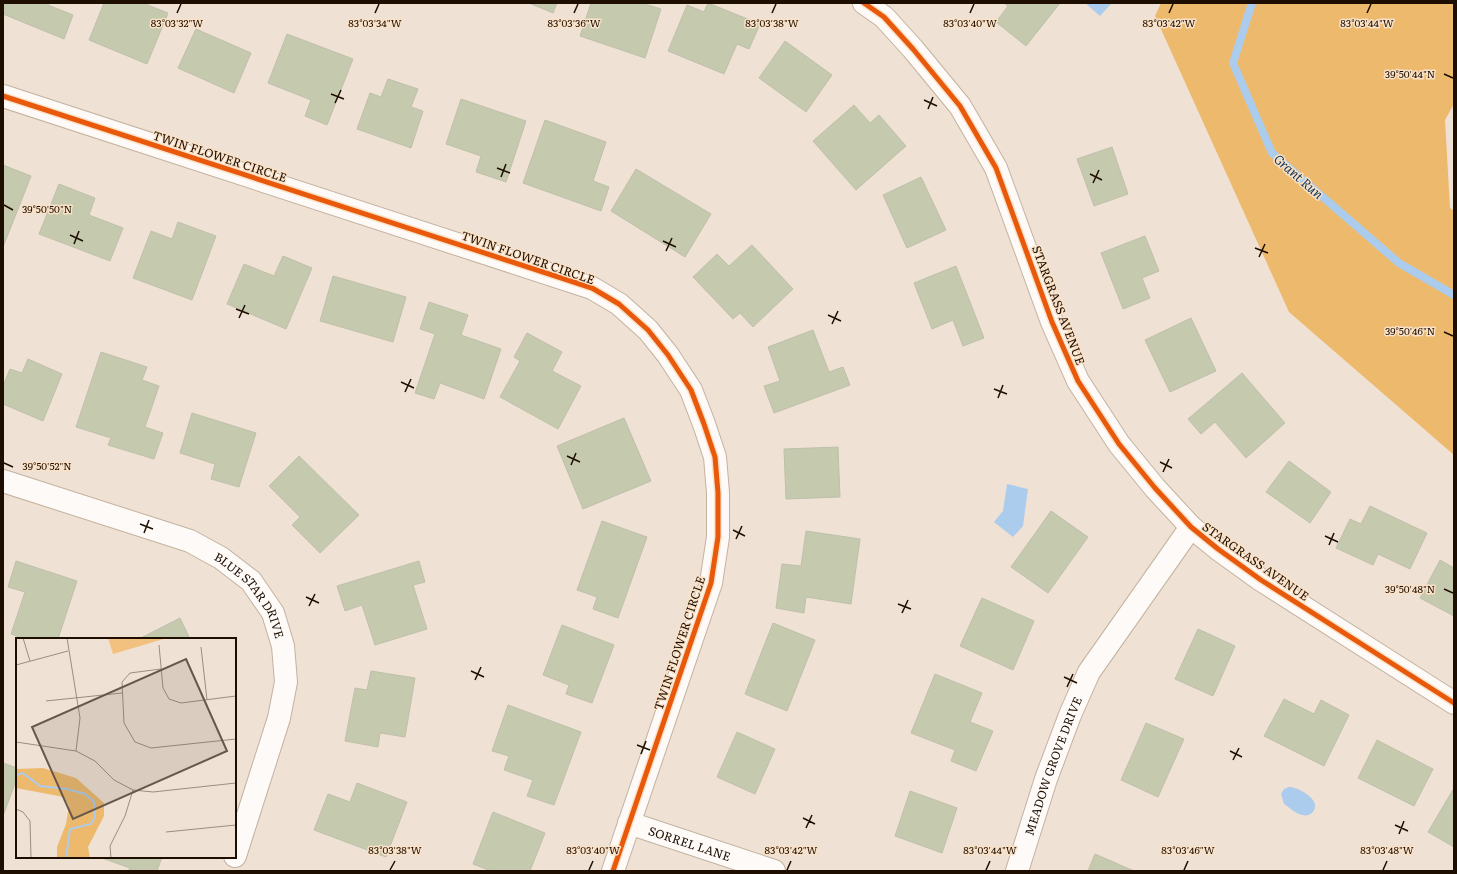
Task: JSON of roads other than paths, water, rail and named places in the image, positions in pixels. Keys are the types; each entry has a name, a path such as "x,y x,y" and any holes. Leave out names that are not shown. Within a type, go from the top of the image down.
{"street":[{"name":"STARGRASS AVENUE","path":"864,3 890,10 913,49 960,106 996,168 1052,322 1078,381 1119,444 1155,488 1191,527 1218,549 1261,580 1454,703"},
{"name":"TWIN FLOWER CIRCLE","path":"3,96 592,288 619,304 648,330 668,355 691,390 715,457 718,493 718,537 711,583 613,871"},
{"name":"BLUE STAR DRIVE","path":"3,481 190,542 221,558 251,581 273,613 283,646 286,682 279,718 236,853"},
{"name":"MEADOW GROVE DRIVE","path":"1017,871 1046,779 1088,672 1191,527"},
{"name":"SORREL LANE","path":"629,823 774,871"},
{"name":"BLUE STAR DRIVE","path":"230,871 234,858"}],"water":[{"path":"1085,3 1112,3 1100,16"},
{"path":"1007,484 1028,489 1023,526 1013,537 994,522 1003,511"},
{"path":"1289,787 1300,790 1314,801 1315,809 1312,813 1308,815 1300,814 1284,804 1281,794 1284,789"}],"waterway":[{"name":"Grant Run","path":"1252,3 1233,63 1272,153 1399,263 1454,295"}]}
